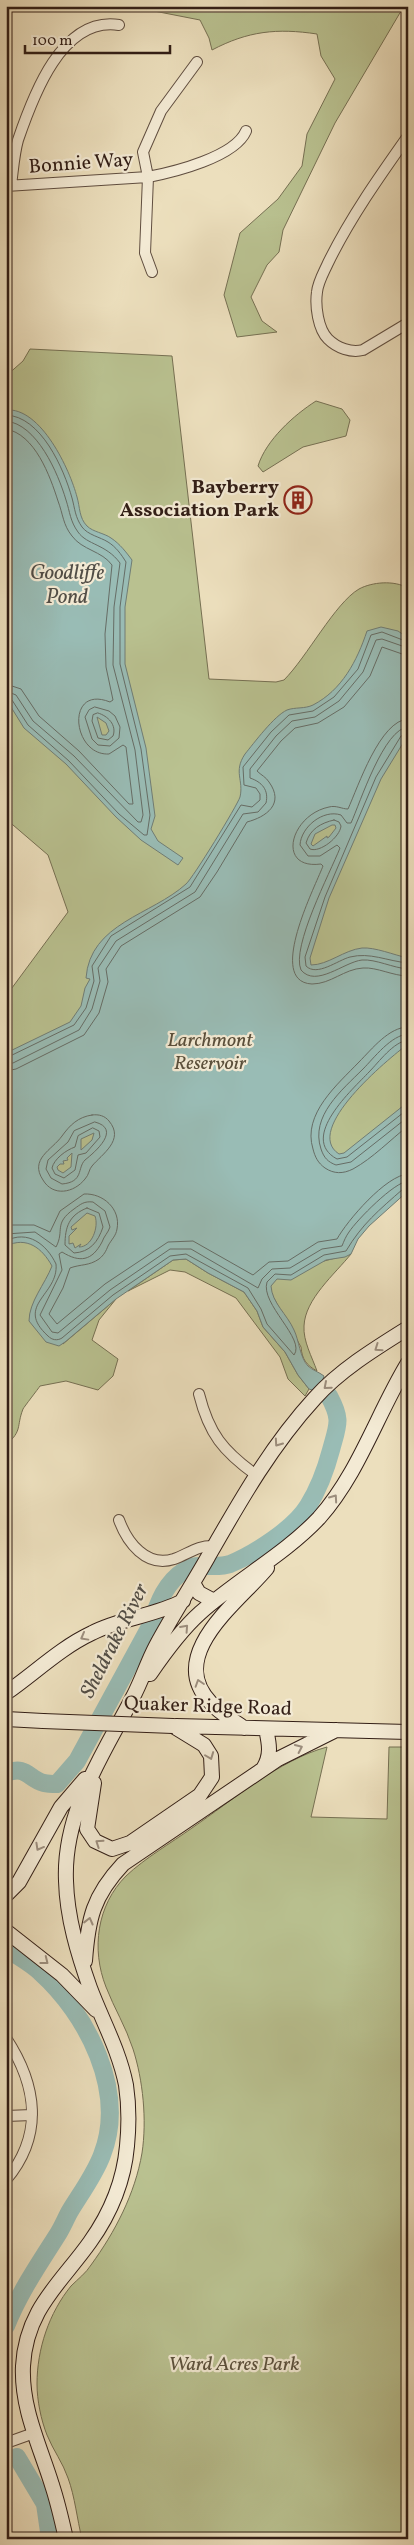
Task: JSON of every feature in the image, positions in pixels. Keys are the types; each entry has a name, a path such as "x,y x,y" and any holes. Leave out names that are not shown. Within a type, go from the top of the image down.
{"street":[{"path":"8,186 18,141 43,80 53,64 70,40 79,33 91,27 107,23 119,25"},
{"name":"Bonnie Way","path":"8,186 148,177 143,152 146,144 161,111 197,62"},
{"path":"152,272 147,263 145,239 148,177 177,170 231,149 243,137 246,131"},
{"path":"408,136 368,193 336,248 317,291 319,321 325,336 334,345 355,352 363,350 408,323"},
{"path":"66,2539 54,2489 34,2433 25,2399 23,2367 31,2330 51,2289 90,2242 105,2218 116,2192 127,2149 128,2112 125,2081 116,2050 84,1970 69,1914 66,1862 76,1813 97,1765 134,1695 154,1649 256,1475 286,1432 328,1385 408,1328"},
{"path":"134,1695 181,1632 214,1601 281,1552 310,1526 335,1498 362,1453 408,1363"},
{"path":"199,1394 204,1414 214,1436 230,1455 256,1475"},
{"path":"119,1520 129,1544 144,1555 169,1560 200,1547 211,1552"},
{"path":"245,1728 209,1702 197,1679 196,1662 205,1640 220,1617 248,1591 281,1552"},
{"path":"196,1578 199,1594 214,1601"},
{"path":"6,1693 81,1638 129,1619 166,1609 183,1600"},
{"name":"Quaker Ridge Road","path":"6,1719 173,1726 408,1732"},
{"path":"97,1765 87,1829 90,1836 100,1845 112,1849 124,1847 200,1796 209,1784 213,1770 208,1750 199,1741 173,1726"},
{"path":"263,1769 267,1763 270,1749 266,1728"},
{"path":"84,1970 90,1917 100,1893 114,1874 133,1856 263,1769 291,1752 336,1730"},
{"path":"6,1895 19,1882 62,1807 97,1765"},
{"path":"6,1931 62,1975 102,2016"},
{"path":"6,2038 26,2074 31,2097 32,2116 28,2147 6,2180"},
{"path":"6,2116 32,2116"},
{"path":"6,2444 34,2433"}],"green space":[{"path":"146,6 404,6 335,123 283,230 279,252 267,265 251,297 262,321 277,332 237,337 224,295 240,233 278,199 302,166 307,134 335,79 321,56 317,34 276,31 250,35 212,50 209,38 200,20 154,11"},
{"name":"Larchmont Reservoir","path":"30,349 172,356 209,679 276,682 284,680 340,606 359,589 383,583 402,585 408,588 408,1184 324,1261 351,1254 322,1287 306,1316 304,1326 305,1337 317,1371 305,1361 301,1347 271,1293 193,1249 103,1268 63,1344 116,1299 99,1320 92,1340 118,1359 113,1376 98,1390 66,1381 40,1386 23,1409 15,1436 6,1445 6,996 68,912 48,855 6,819 6,376 23,361"},
{"path":"316,401 342,409 350,420 346,436 303,447 263,472 258,466 267,447 290,421"},
{"path":"186,1259 244,1292 257,1311 263,1327 285,1352 298,1375 309,1389 305,1396 288,1379 280,1357 236,1298 185,1272 170,1270 128,1291 173,1260"},
{"name":"Ward Acres Park","path":"327,1747 311,1817 387,1819 389,1747 408,1747 408,2539 82,2539 68,2478 49,2441 43,2423 37,2384 42,2345 56,2308 71,2286 89,2268 116,2226 129,2198 142,2153 144,2114 139,2074 130,2041 101,1973 98,1943 103,1914 116,1888 141,1863 274,1771 291,1761"}],"water":[{"name":"Goodliffe Pond","path":"6,410 19,412 31,419 42,429 52,442 68,472 84,523 92,530 114,540 132,560 125,607 125,664 146,748 155,816 151,829 158,841 183,858 178,865 141,840 116,817 66,764 24,728 6,699","holes":["97,717 106,723 109,731 106,735 102,735"]},
{"path":"381,627 398,631 408,638 408,735 381,779 329,898 310,958 311,965 317,964 355,949 367,948 408,958 408,1044 384,1064 352,1096 339,1113 331,1129 331,1143 339,1154 344,1153 408,1102 408,1191 369,1226 358,1239 351,1254 345,1257 326,1260 291,1280 277,1279 271,1286 274,1298 294,1330 305,1363 324,1376 323,1379 330,1391 329,1396 309,1389 298,1375 285,1352 263,1327 257,1311 244,1292 186,1259 173,1260 116,1299 59,1346 46,1342 29,1321 34,1300 52,1266 39,1249 27,1243 14,1243 6,1246 6,1053 70,1022 81,1006 85,988 90,979 86,978 90,959 99,944 110,932 172,895 186,884 214,842 240,797 239,771 245,754 264,730 282,713 290,709 313,705 323,699 340,683 353,664 367,631","holes":["332,825 335,825 336,828 329,837 327,838 327,836 313,846 311,844 315,834","94,1133 92,1140 81,1150 81,1139","72,1153 71,1167 63,1173 57,1167 60,1164 64,1164 63,1161 68,1160 67,1158","87,1213 95,1216 95,1231 91,1240 84,1246 79,1247 81,1244 75,1248 73,1243 69,1244 69,1236 77,1228 72,1230 71,1227"]}],"waterway":[{"name":"Sheldrake River","path":"6,1773 19,1771 44,1783 57,1784 77,1761 152,1623 164,1593 173,1580 185,1570 195,1566 219,1566 240,1560 273,1540 302,1515 322,1478 338,1422 336,1411 329,1396"},
{"name":"Sheldrake River","path":"6,1948 40,1972 73,2009 87,2031 98,2055 106,2080 109,2105 108,2130 99,2162 60,2231 23,2290 6,2326"},
{"name":"Sheldrake River","path":"17,2457 45,2504 50,2539"}],"place":[{"name":"Bayberry Association Park","path":"298,500"}]}
